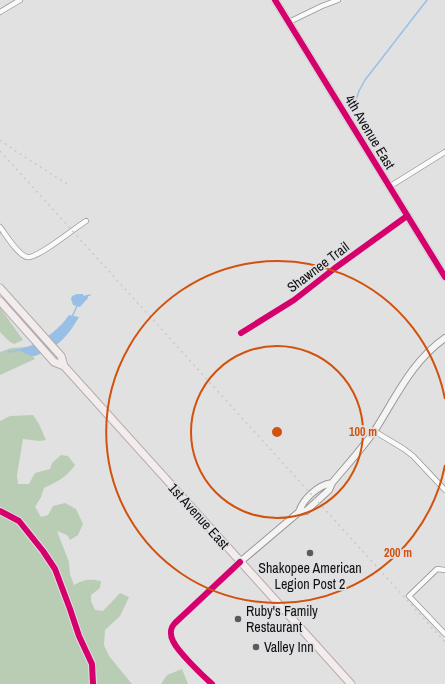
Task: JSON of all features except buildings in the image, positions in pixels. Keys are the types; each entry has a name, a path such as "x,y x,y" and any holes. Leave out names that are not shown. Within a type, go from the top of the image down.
{"main road":[{"path":"0,288 57,351 61,356 64,366"},
{"path":"0,302 54,362 64,366"},
{"name":"1st Avenue East","path":"64,366 351,684"}],"street":[{"path":"0,12 20,0"},
{"name":"4th Avenue East","path":"275,0 445,277"},
{"path":"289,22 338,0"},
{"path":"389,187 445,152"},
{"name":"Shawnee Trail","path":"241,333 294,300 335,268 407,216"},
{"path":"0,228 21,253 26,257 30,257 42,253 86,220"},
{"path":"212,684 173,641 171,630 174,623 240,562 299,512 306,511 329,490 332,483 374,431 407,376 435,344 445,338"},
{"path":"374,431 413,456 445,490"},
{"path":"445,570 437,569 409,596 445,634"}],"green space":[{"path":"0,308 23,340 14,344 0,332"},
{"path":"27,347 35,359 0,375 0,352 11,348"},
{"path":"33,415 46,440 40,441 23,439 17,475 18,484 29,484 35,473 50,469 52,463 61,455 68,456 75,465 69,473 61,479 44,488 35,507 41,517 48,515 53,506 65,503 76,509 83,524 78,535 70,540 67,535 57,531 69,562 70,574 74,585 87,580 101,581 100,588 91,595 91,601 95,610 103,611 120,593 129,597 120,616 105,630 104,645 109,656 132,684 0,684 0,421 10,416"},
{"path":"182,669 188,684 161,684 167,675"}],"water":[{"path":"83,294 84,296 88,295 88,298 80,307 73,305 71,299 72,296"},
{"path":"69,315 79,317 71,330 56,346 35,356 31,356 18,350 30,346 47,337 61,325"}],"waterway":[{"path":"356,100 365,80 427,0"},
{"path":"86,296 90,295"},
{"path":"72,317 77,306"},
{"path":"8,351 19,350"}],"railway":[{"path":"0,140 70,186"},
{"path":"0,151 445,642"}],"cycle path":[{"path":"275,0 445,277"},
{"path":"241,333 294,300 335,268 407,216"},
{"path":"0,511 19,521 55,569 79,636 92,664 93,684"},
{"path":"212,684 176,646 171,636 171,629 175,623 240,562"}],"place":[{"name":"Shakopee American Legion Post 2","path":"310,553"},
{"name":"Ruby's Family Restaurant","path":"238,619"},
{"name":"Valley Inn","path":"256,647"}]}
